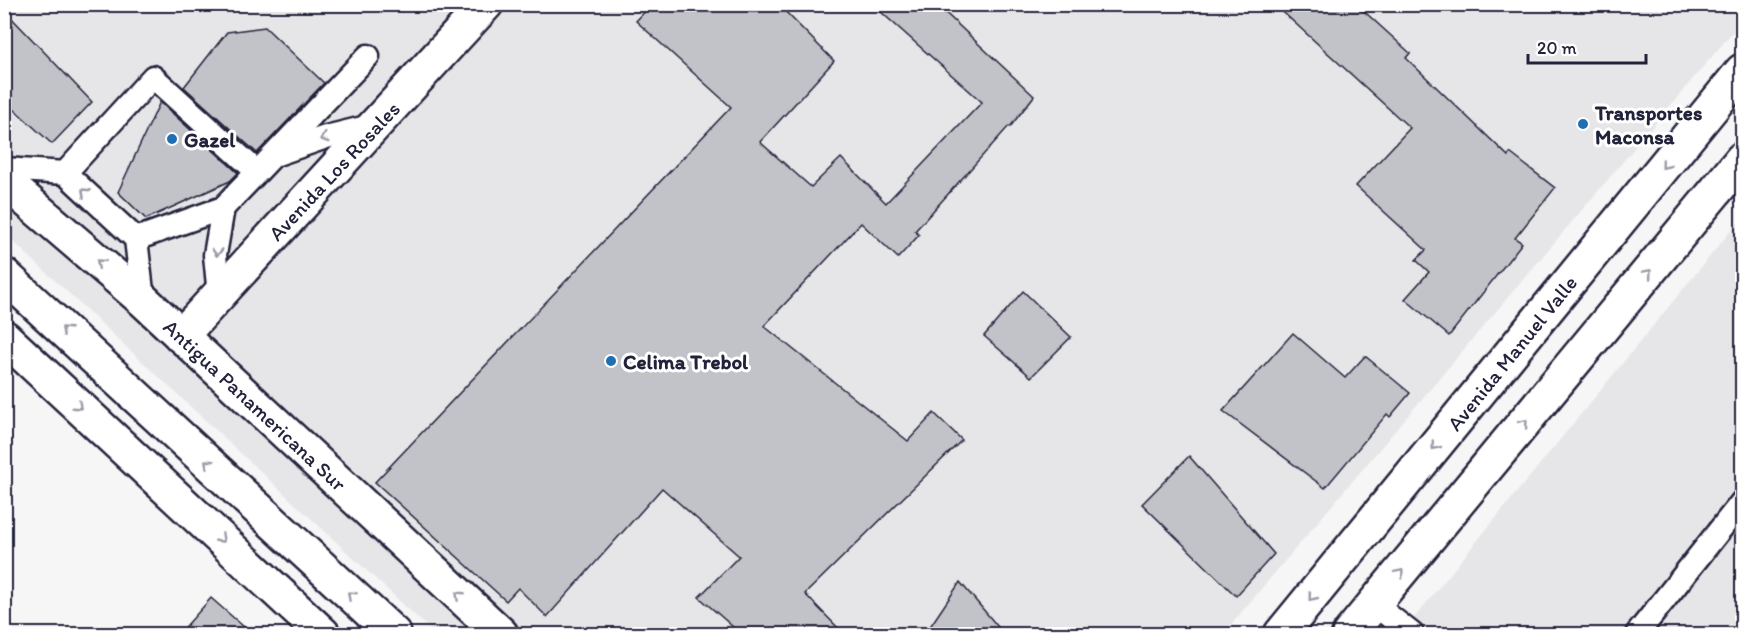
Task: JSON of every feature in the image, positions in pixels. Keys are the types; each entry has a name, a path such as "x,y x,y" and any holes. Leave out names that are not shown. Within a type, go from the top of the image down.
{"main road":[{"name":"Avenida Los Rosales","path":"181,336 486,4"},
{"name":"Avenida Manuel Valle","path":"1281,634 1743,71"},
{"path":"1349,634 1743,159"},
{"name":"Antigua Panamericana Sur","path":"4,180 143,300 501,634"},
{"path":"4,275 394,634"},
{"path":"4,337 323,634"}],"lane":[{"path":"136,239 223,208 368,56"},
{"path":"65,173 153,77 257,172"},
{"path":"273,155 326,137 376,124"},
{"path":"4,169 65,173 136,239 143,300"},
{"path":"219,296 215,255 223,208"},
{"path":"1636,634 1743,502"},
{"path":"1374,604 1412,634"}],"shaded area":[{"path":"1742,4 1742,21 1223,634 435,634 5,234 4,5"},
{"path":"1742,217 1742,634 1401,634"}],"building":[{"path":"652,4 778,4 834,61 760,142 811,187 841,158 886,203 982,102 872,4 936,4 1034,96 1010,127 915,231 919,235 898,258 861,223 764,326 908,441 934,413 962,440 805,594 844,634 741,634 699,597 739,556 662,488 547,617 518,588 506,601 375,482 731,107 636,21"},
{"path":"1274,4 1356,4 1410,53 1406,58 1508,156 1510,153 1555,188 1515,238 1522,243 1449,336 1405,299 1429,272 1416,260 1426,250 1356,186 1410,128"},
{"path":"4,10 92,102 52,144 4,100"},
{"path":"265,27 324,83 257,153 184,87 227,32"},
{"name":"Gazel","path":"160,102 238,173 230,181 146,219 118,192"},
{"path":"1023,291 1071,337 1031,377 984,336"},
{"path":"1293,333 1345,378 1365,356 1410,393 1390,417 1387,414 1325,488 1223,411"},
{"path":"1189,456 1274,554 1236,596 1142,504"},
{"path":"960,582 1004,634 925,634"},
{"path":"211,598 252,634 179,634"}],"place":[{"name":"Transportes Maconsa","path":"1583,124"},
{"name":"Gazel","path":"172,139"},
{"name":"Celima Trebol","path":"611,361"}]}
